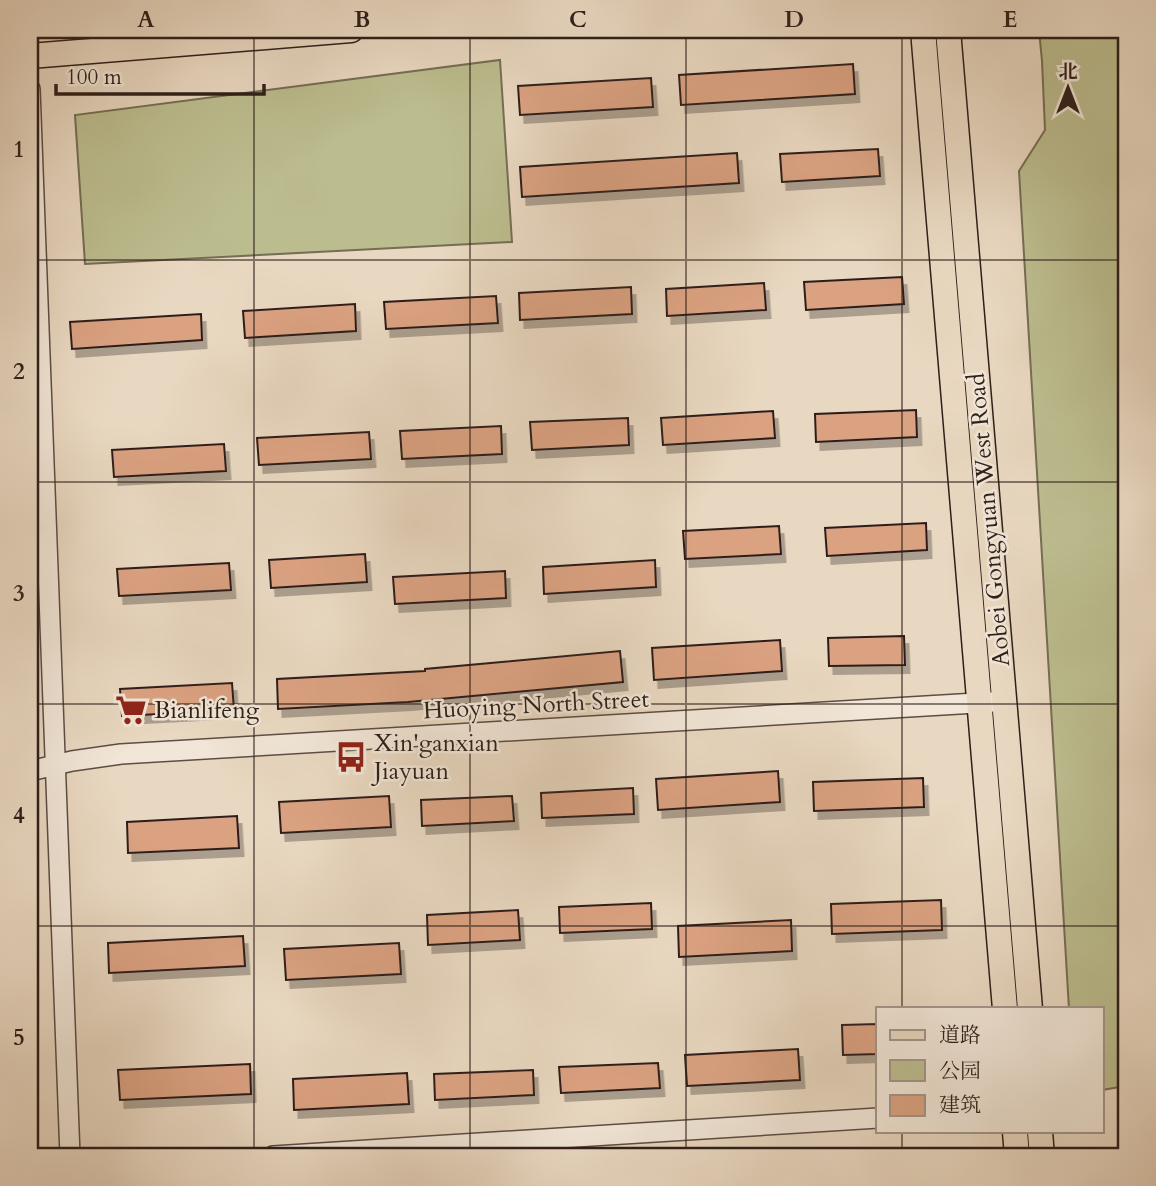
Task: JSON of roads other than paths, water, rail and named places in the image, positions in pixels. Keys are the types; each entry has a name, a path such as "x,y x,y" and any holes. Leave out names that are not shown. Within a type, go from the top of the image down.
{"main road":[{"path":"30,56 351,30"},
{"name":"Aobei Gongyuan West Road","path":"923,30 1004,1007"},
{"name":"Aobei Gongyuan West Road","path":"948,30 1030,1007"},
{"path":"1015,1134 1017,1156"},
{"path":"1040,1134 1042,1156"}],"street":[{"path":"30,89 70,1156"},
{"name":"Huoying North Street","path":"30,771 55,764 121,754 1004,701"},
{"path":"273,1156 876,1118"}],"place":[{"name":"Bianlifeng","path":"131,710"},
{"name":"Xin'ganxian Jiayuan","path":"351,757"}]}
